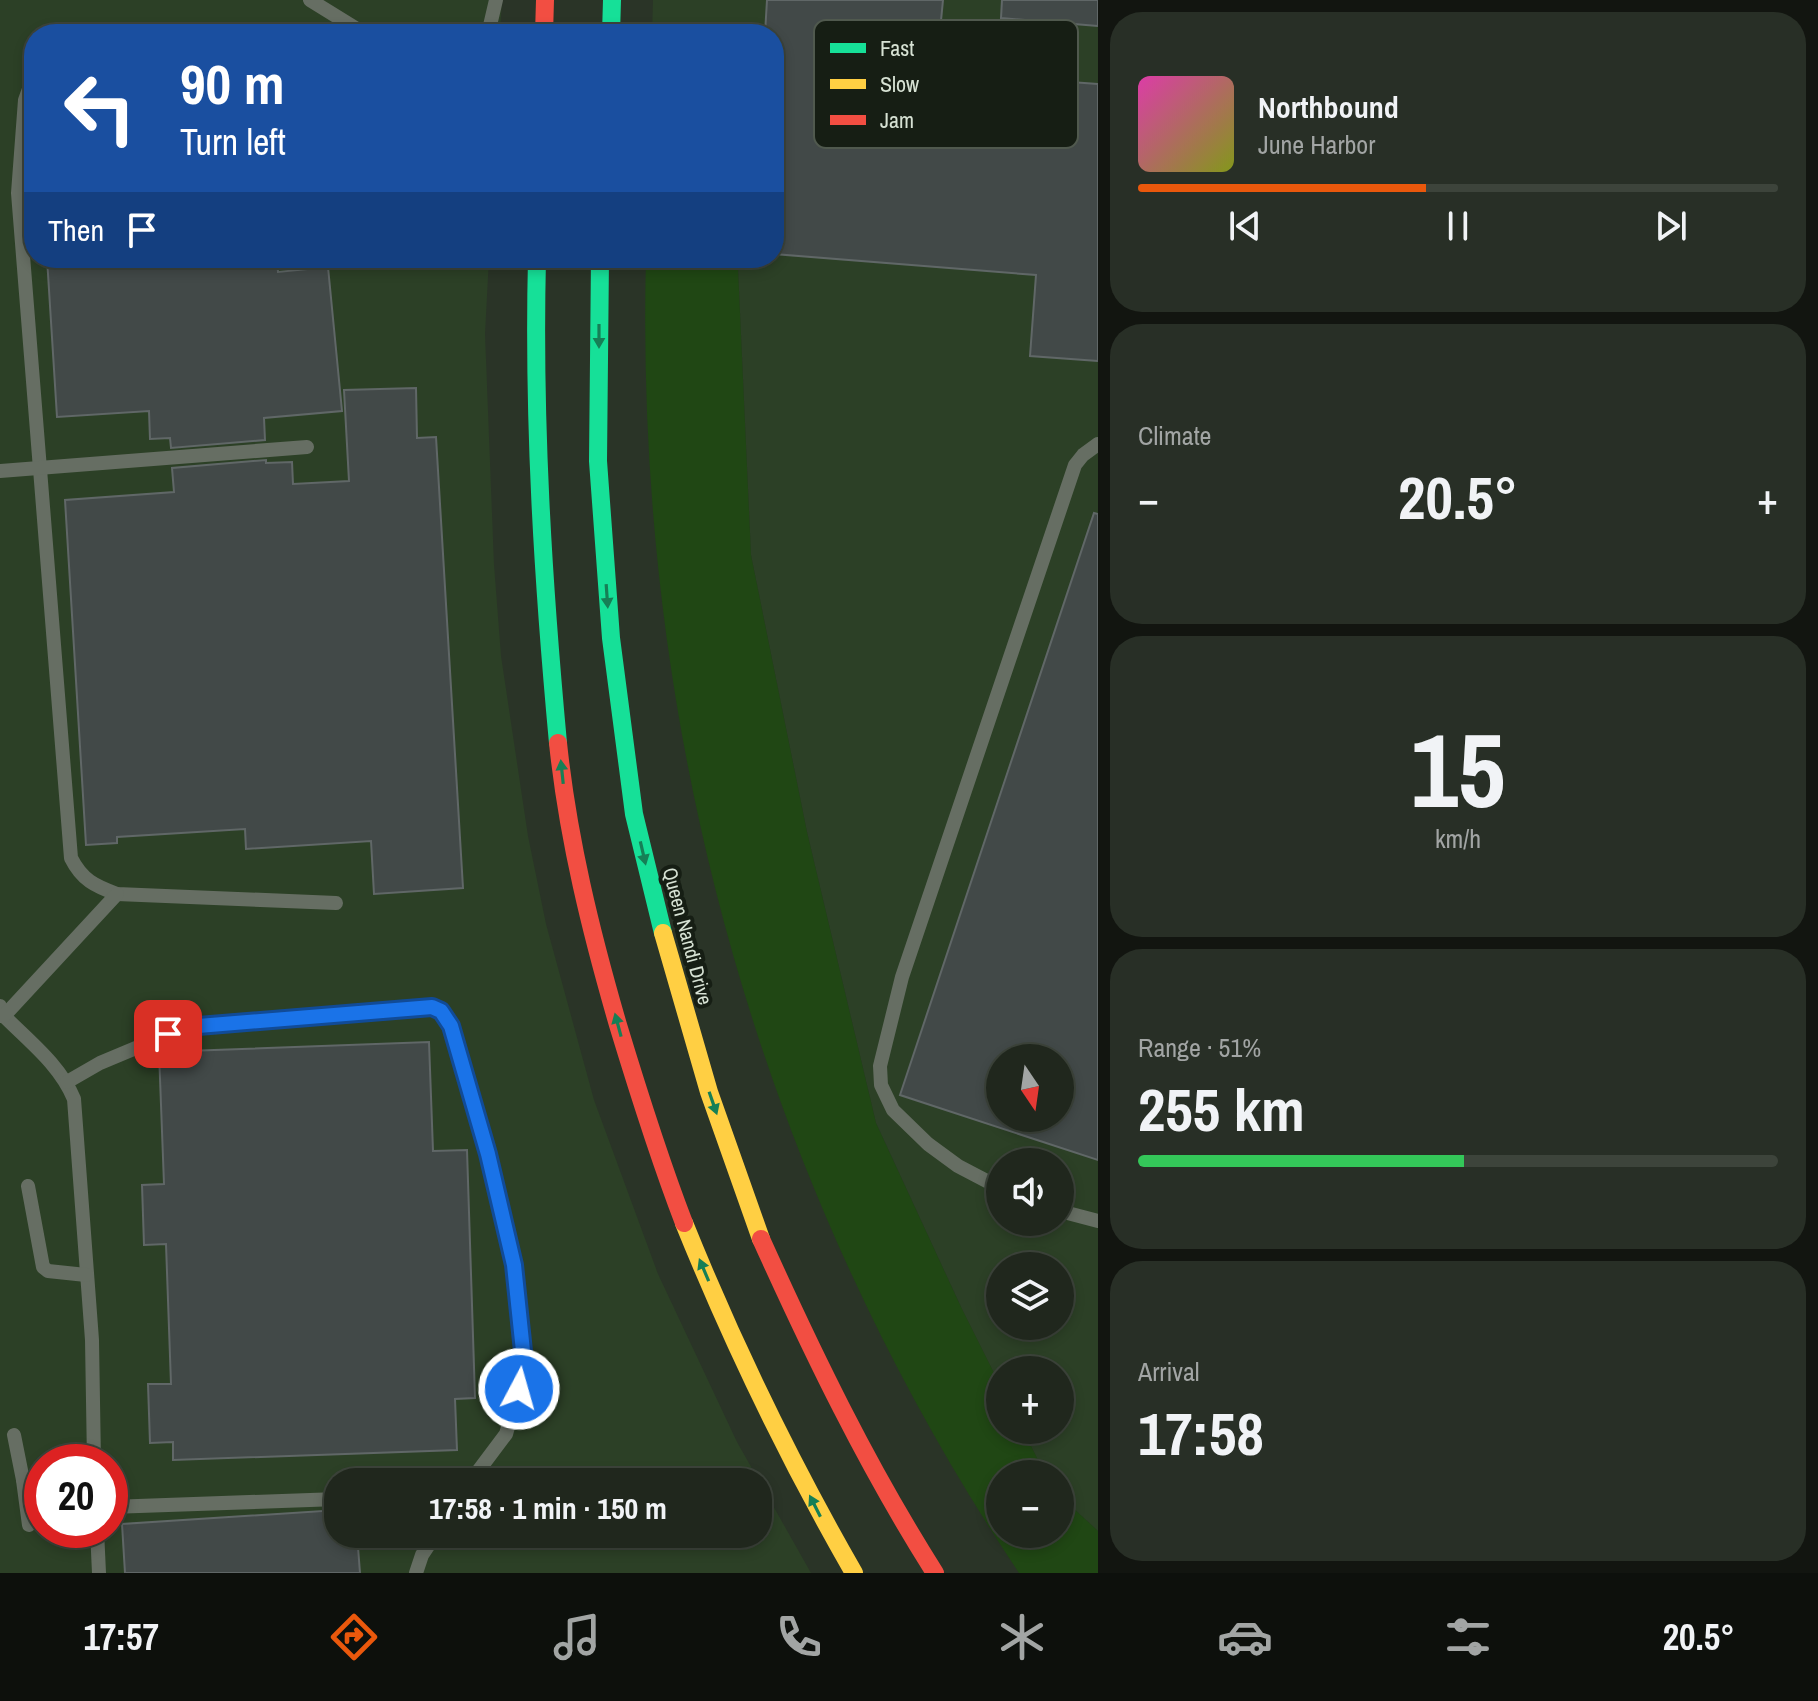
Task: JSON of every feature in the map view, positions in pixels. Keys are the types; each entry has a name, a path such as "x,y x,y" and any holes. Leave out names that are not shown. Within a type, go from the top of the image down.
{"main road":[{"path":"544,24 545,0"},
{"path":"611,24 612,0"},
{"path":"537,268 535,432 546,618 565,804 593,934 629,1064 683,1220 744,1364 821,1519 854,1573"},
{"name":"Queen Nandi Drive","path":"600,268 598,461 611,638 634,814 666,947 709,1092 759,1235 825,1379 897,1513 935,1573"}],"lane":[{"path":"490,24 496,0"},
{"path":"317,3 350,24"},
{"path":"24,113 18,193 24,264"},
{"path":"24,268 71,858 83,878 117,894 336,903"},
{"path":"986,1181 958,1166 928,1144 893,1110 881,1085 880,1066 902,977 1075,465 1098,444"},
{"path":"0,471 307,447"},
{"path":"94,1444 92,1340 74,1099 67,1082 1,1013 117,894"},
{"path":"67,1082 100,1063 186,1027 432,1007 441,1011 451,1026 488,1154 514,1265 523,1351 519,1389 506,1434 480,1468"},
{"path":"28,1186 43,1267 48,1271 86,1275"},
{"path":"1074,1215 1098,1221"},
{"path":"14,1435 24,1488"},
{"path":"128,1506 324,1499"},
{"path":"98,1548 99,1573"},
{"path":"416,1573 427,1548"}],"shaded area":[{"path":"0,0 502,0 501,24 24,24 24,268 488,268 485,334 494,565 501,656 528,836 546,924 594,1100 658,1274 752,1468 324,1468 324,1548 772,1548 772,1504 811,1573 0,1573"},
{"path":"653,0 1098,0 1098,1531 1074,1509 1074,1460 1038,1460 1030,1444 1074,1444 1074,1356 986,1357 876,1123 807,832 751,555 738,269 730,268 784,268 784,24 652,24"}],"green space":[{"path":"646,268 738,269 751,555 807,832 876,1123 986,1357 986,1444 1030,1444 1038,1460 986,1460 986,1519 928,1424 849,1269 783,1109 730,944 690,776 663,606 648,433"},
{"path":"1074,1509 1098,1531 1098,1573 1019,1573 1004,1548 1074,1548"}],"building":[{"path":"767,0 943,0 941,20 814,20 814,148 1078,148 1078,83 1098,84 1098,361 1030,356 1036,275 784,255 784,24 766,24"},
{"path":"1002,0 1098,0 1098,26 1078,24 1078,20 1001,18"},
{"path":"48,268 278,268 278,272 328,268 342,411 264,418 265,440 171,448 170,438 150,439 149,411 57,417"},
{"path":"416,388 417,438 436,437 463,888 374,894 371,841 246,849 245,829 117,837 117,843 86,845 65,500 174,492 172,468 266,460 266,463 292,462 293,484 349,481 344,390"},
{"path":"1094,513 1098,514 1098,1160 1074,1152 1074,1148 1061,1148 1013,1132 1074,1132 1074,1044 986,1044 986,1123 900,1095"},
{"path":"429,1042 433,1151 467,1150 475,1398 455,1399 457,1450 173,1460 173,1442 150,1443 148,1384 171,1384 166,1244 144,1245 142,1185 164,1184 159,1052"},
{"path":"324,1511 324,1548 358,1548 360,1573 125,1573 123,1548 128,1548 128,1524"}],"traffic: fast":[{"path":"611,24 612,0"},
{"path":"537,268 540,501 558,743"},
{"path":"600,268 598,461 611,638 634,814 663,933"}],"traffic: slow":[{"path":"663,933 709,1092 761,1239"},
{"path":"684,1223 763,1401 854,1573"}],"traffic: jam":[{"path":"544,24 545,0"},
{"path":"558,743 574,850 599,955 641,1100 684,1223"},
{"path":"761,1239 842,1409 886,1492 935,1573"}],"route":[{"path":"168,1034 186,1027 432,1007 441,1011 451,1026 488,1154 514,1265 523,1351 519,1389"}]}
